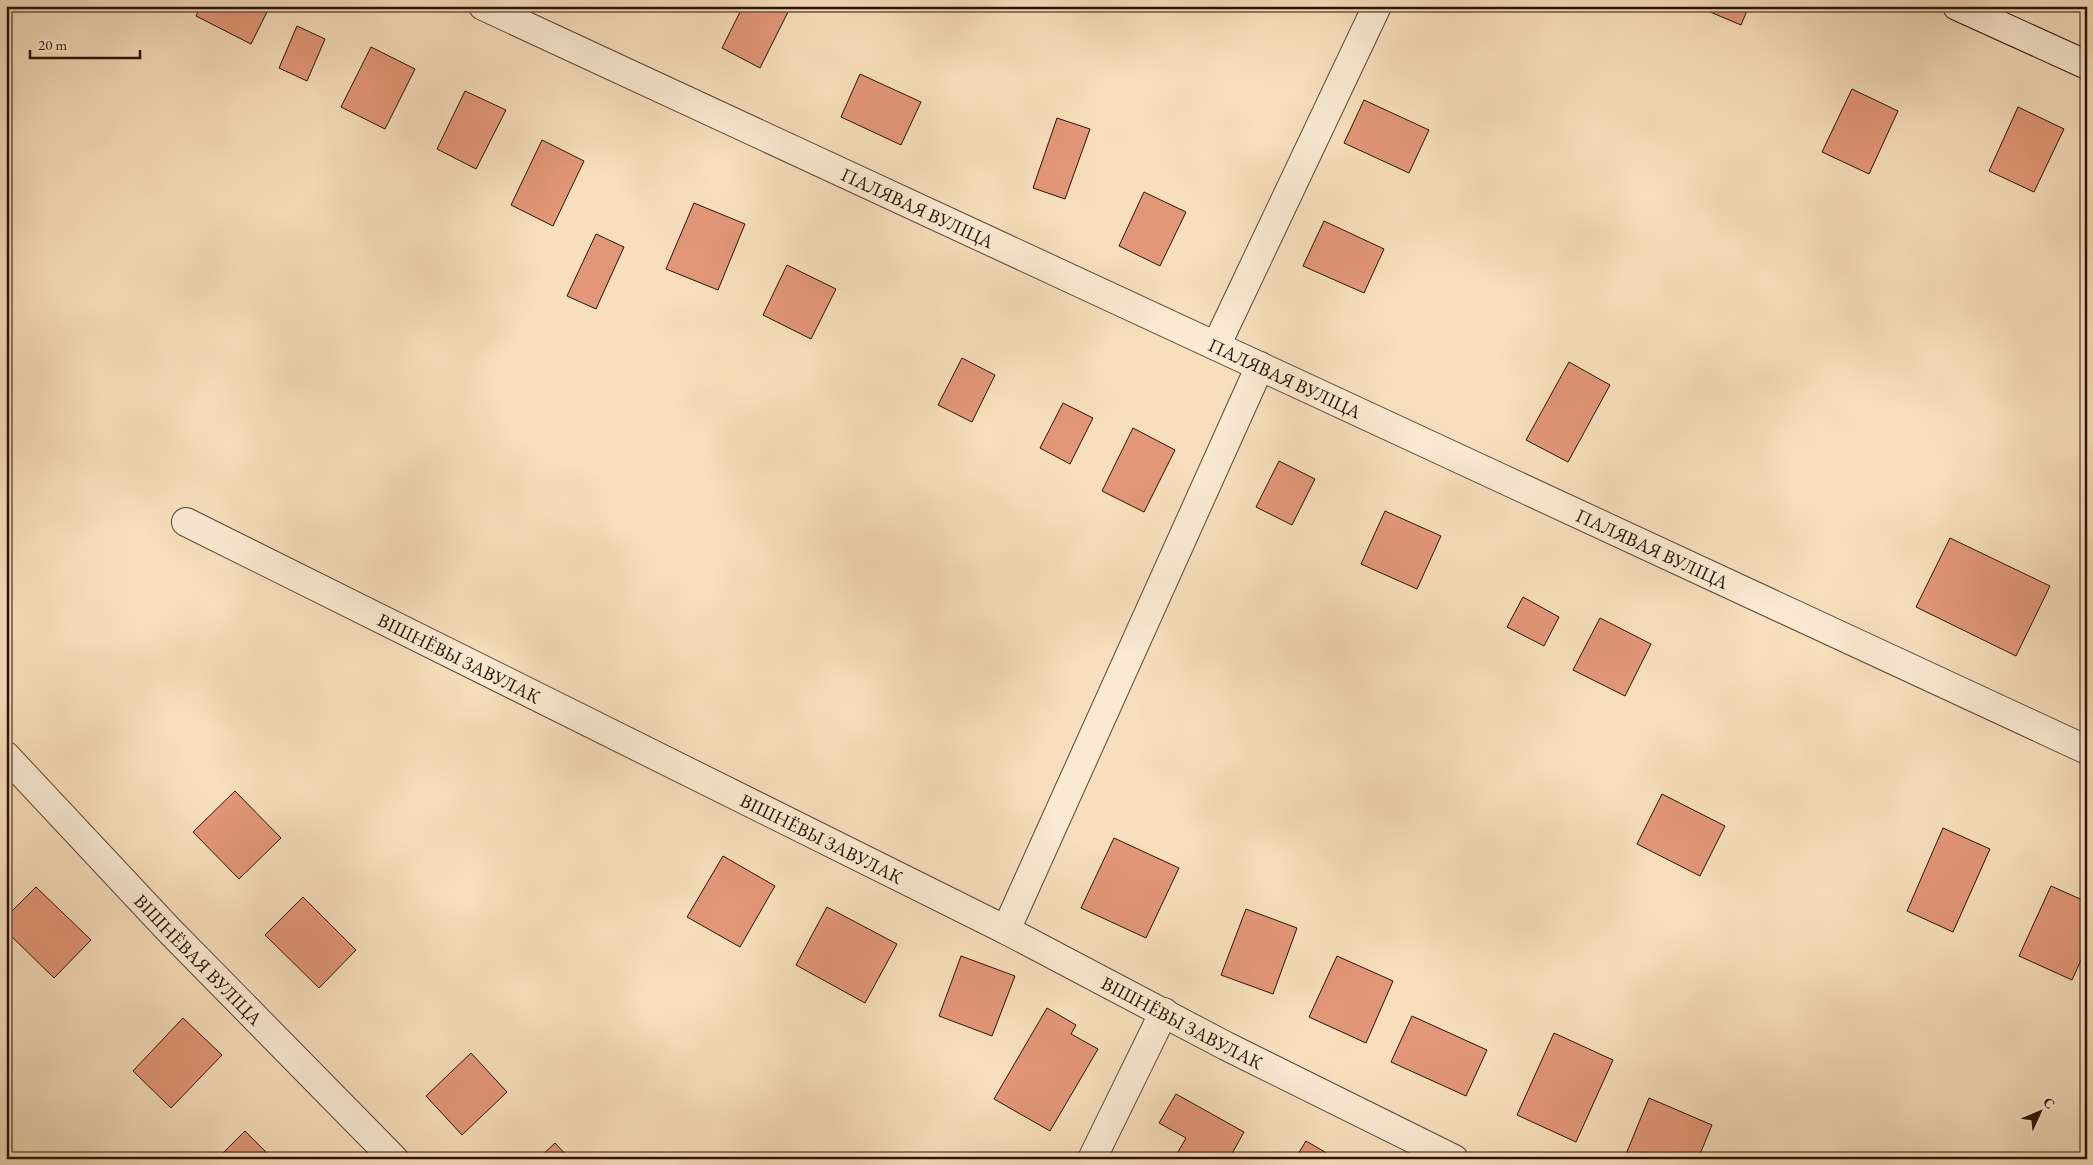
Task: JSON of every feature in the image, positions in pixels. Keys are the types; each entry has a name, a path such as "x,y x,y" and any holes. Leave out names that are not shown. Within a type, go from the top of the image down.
{"street":[{"name":"ПАЛЯВАЯ ВУЛІЦА","path":"483,6 2087,750"},
{"path":"1216,346 1377,6"},
{"path":"1958,6 2087,65"},
{"path":"1006,930 1260,366"},
{"name":"ВІШНЁВЫ ЗАВУЛАК","path":"186,522 1006,930 1226,1046 1454,1159"},
{"name":"ВІШНЁВАЯ ВУЛІЦА","path":"6,756 168,929 394,1159"},
{"path":"1092,1159 1164,1012"}],"building":[{"path":"201,6 270,6 251,44 196,16"},
{"path":"743,6 791,6 760,68 722,48"},
{"path":"1696,6 1749,6 1741,25"},
{"path":"297,26 325,39 307,81 279,68"},
{"path":"371,47 415,69 385,129 341,107"},
{"path":"860,74 921,102 901,145 841,117"},
{"path":"1852,89 1898,111 1869,174 1822,152"},
{"path":"465,91 506,110 476,169 437,149"},
{"path":"1364,100 1429,130 1409,173 1344,143"},
{"path":"2018,107 2064,129 2034,192 1989,171"},
{"path":"1057,118 1090,129 1065,199 1033,188"},
{"path":"542,140 584,161 553,226 511,205"},
{"path":"1144,192 1186,212 1160,266 1119,246"},
{"path":"694,203 745,224 718,290 666,269"},
{"path":"1324,221 1384,249 1364,293 1303,266"},
{"path":"596,234 624,247 596,309 567,296"},
{"path":"787,265 836,289 811,339 763,315"},
{"path":"962,358 995,375 972,422 938,405"},
{"path":"1569,362 1610,385 1568,462 1526,440"},
{"path":"1063,403 1093,418 1070,464 1040,448"},
{"path":"1133,428 1175,450 1144,512 1102,491"},
{"path":"1279,461 1315,479 1292,525 1256,507"},
{"path":"1385,511 1441,536 1417,589 1361,564"},
{"path":"1950,538 2050,586 2016,656 1916,607"},
{"path":"1523,597 1559,617 1544,646 1507,627"},
{"path":"1600,618 1651,644 1625,696 1573,670"},
{"path":"235,791 281,838 239,879 193,832"},
{"path":"1662,794 1725,826 1700,876 1637,844"},
{"path":"1943,828 1990,849 1953,932 1907,911"},
{"path":"1114,838 1179,868 1146,938 1081,908"},
{"path":"723,856 775,886 740,947 687,917"},
{"path":"2051,886 2087,902 2087,947 2072,980 2019,956"},
{"path":"36,887 91,940 54,978 6,931 6,917"},
{"path":"303,897 356,950 319,988 265,935"},
{"path":"827,907 897,944 865,1003 796,965"},
{"path":"1246,909 1297,928 1273,994 1221,975"},
{"path":"961,956 1015,976 992,1036 939,1016"},
{"path":"1337,956 1393,981 1366,1043 1309,1017"},
{"path":"1047,1008 1076,1025 1071,1034 1098,1049 1050,1131 994,1099"},
{"path":"1412,1016 1487,1050 1466,1096 1391,1062"},
{"path":"183,1018 222,1055 171,1108 133,1071"},
{"path":"1554,1033 1613,1060 1576,1142 1517,1115"},
{"path":"471,1053 507,1092 462,1135 426,1096"},
{"path":"1176,1094 1244,1132 1229,1159 1174,1159 1186,1138 1159,1123"},
{"path":"1649,1098 1712,1125 1698,1159 1624,1159"},
{"path":"245,1131 273,1159 217,1159"},
{"path":"1306,1141 1337,1159 1295,1159"},
{"path":"555,1143 570,1159 538,1159"}]}
